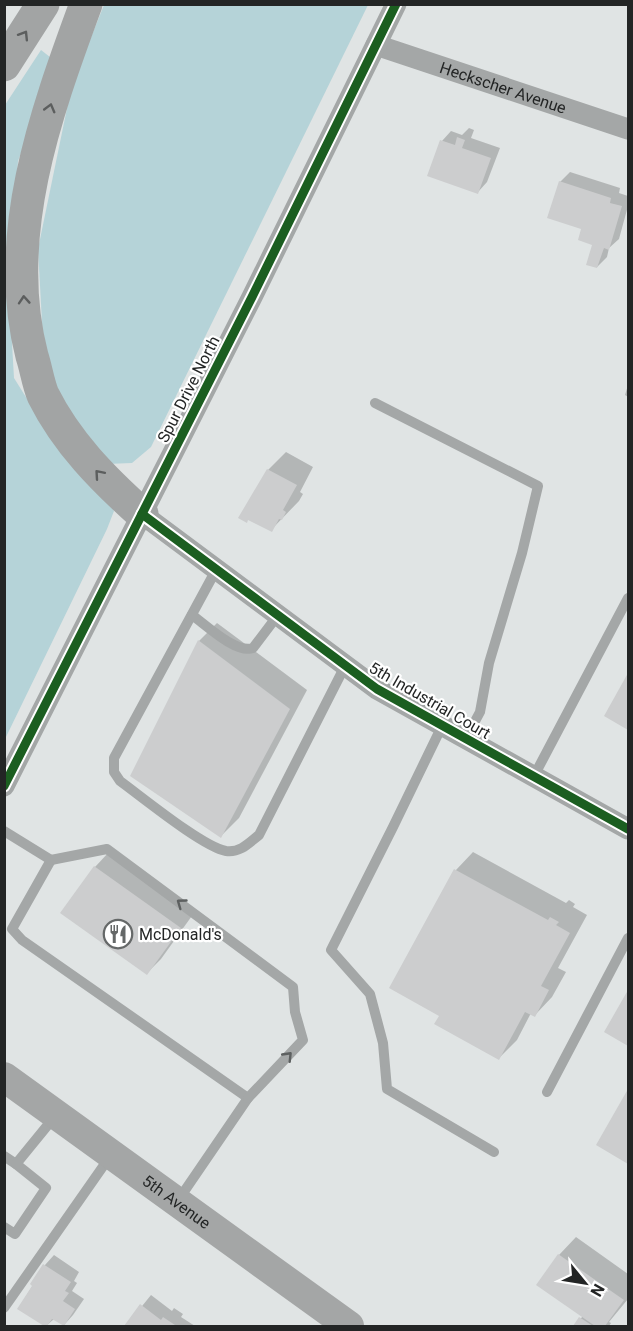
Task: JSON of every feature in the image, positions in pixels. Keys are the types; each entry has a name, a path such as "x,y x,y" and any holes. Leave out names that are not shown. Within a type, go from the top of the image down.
{"highway":[{"path":"4,65 43,4"},
{"path":"86,4 56,84 31,181 21,256 26,330 43,394 70,440 104,480 142,514"}],"main road":[{"name":"5th Avenue","path":"4,1077 177,1202 336,1323"}],"street":[{"name":"Spur Drive North","path":"4,786 396,4"},
{"name":"Heckscher Avenue","path":"376,45 628,129"},
{"name":"5th Industrial Court","path":"142,514 377,689 628,829"}],"lane":[{"path":"375,403 538,486 522,553 489,663 480,712 466,738"},
{"path":"216,570 114,758 114,772 120,781 208,845 227,851 242,849 259,835 345,666"},
{"path":"534,776 628,598"},
{"path":"192,615 236,647 247,650 253,648 278,615"},
{"path":"442,726 331,950 370,994 383,1043 387,1089 494,1152"},
{"path":"4,831 51,860 107,849 293,987 295,1012 303,1040 248,1098 177,1202"},
{"path":"51,860 12,929 22,940 248,1098"},
{"path":"547,1092 628,938"},
{"path":"16,1164 57,1115"},
{"path":"4,1308 111,1155"},
{"path":"4,1156 46,1188 15,1234 4,1227"}],"shaded area":[{"path":"104,5 368,5 151,447 132,463 107,464 82,443 44,359 38,249 72,84"},
{"path":"41,50 55,61 18,161 9,292 14,378 49,434 105,495 114,511 5,739 5,105"}],"building":[{"path":"457,137 465,140 462,148 491,158 478,194 427,176 440,140 455,145"},
{"path":"559,181 611,198 610,203 622,206 609,250 604,248 597,268 586,265 592,245 578,240 581,229 547,218"},
{"path":"267,469 297,485 283,510 286,512 282,520 279,519 272,532 248,520 247,523 238,518"},
{"path":"198,640 290,709 221,838 130,776"},
{"path":"628,673 628,730 604,716"},
{"path":"94,866 181,928 147,975 60,913"},
{"path":"454,869 548,920 550,917 559,922 556,925 570,933 541,986 549,990 535,1017 525,1012 499,1060 434,1024 439,1016 389,988"},
{"path":"628,990 628,1046 604,1032"},
{"path":"628,1089 628,1164 596,1145"},
{"path":"558,1254 624,1300 605,1326 595,1326 536,1285"},
{"path":"43,1264 71,1282 65,1291 69,1293 63,1301 75,1309 64,1326 52,1319 47,1326 44,1326 17,1309"},
{"path":"140,1304 161,1320 163,1317 175,1325 124,1326"},
{"path":"579,1317 593,1326 573,1326"}],"cycle path":[{"path":"4,786 252,297 396,4"},
{"path":"142,514 377,689 628,829"}],"place":[{"name":"McDonald's","path":"118,934"}]}
